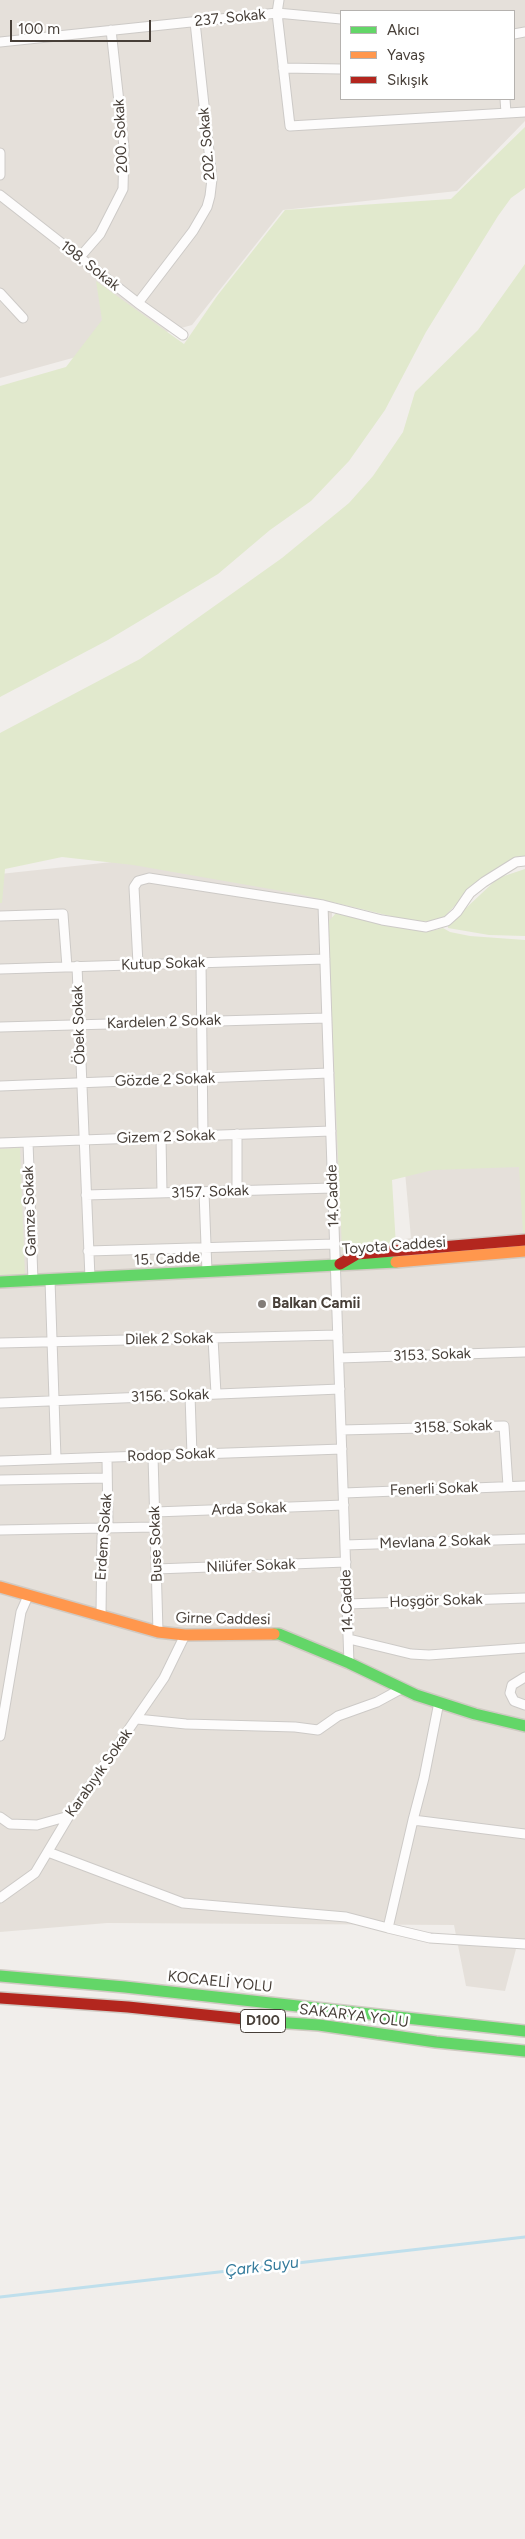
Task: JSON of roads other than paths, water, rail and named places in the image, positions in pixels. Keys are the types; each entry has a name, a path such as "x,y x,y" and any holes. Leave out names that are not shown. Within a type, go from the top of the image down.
{"main road":[{"name":"Toyota Caddesi","path":"336,1266 357,1254 525,1240"},
{"name":"Toyota Caddesi","path":"336,1266 525,1251"},
{"name":"15. Cadde","path":"0,1282 336,1266"},
{"name":"Girne Caddesi","path":"0,1587 100,1615 138,1628 158,1632 185,1635 279,1634 349,1663 401,1689 475,1714 525,1726"},
{"name":"KOCAELİ YOLU","path":"0,1976 134,1988 525,2031"},
{"name":"SAKARYA YOLU","path":"0,2000 20,1999 320,2025 436,2042 525,2051"}],"street":[{"path":"279,0 277,13 290,126 525,112"},
{"name":"237. Sokak","path":"0,42 277,13 340,19"},
{"name":"202. Sokak","path":"138,303 192,231 207,207 210,196 212,179 195,22"},
{"name":"200. Sokak","path":"79,258 100,234 123,189 124,147 111,30"},
{"path":"283,68 340,69"},
{"path":"505,100 506,113"},
{"path":"0,152 0,175"},
{"name":"198. Sokak","path":"0,195 79,258 183,335"},
{"path":"0,293 23,318"},
{"path":"138,964 134,886 138,881 149,878 323,905 362,916 426,927 447,921 458,912 470,893 484,882 516,862 525,861"},
{"name":"14.Cadde","path":"323,905 349,1663"},
{"path":"0,916 63,914 67,967"},
{"name":"Kutup Sokak","path":"0,969 325,959"},
{"path":"202,962 203,1136"},
{"name":"Öbek Sokak","path":"77,966 90,1278"},
{"name":"Kardelen 2 Sokak","path":"0,1027 327,1018"},
{"name":"Gözde 2 Sokak","path":"0,1086 329,1073"},
{"name":"Gizem 2 Sokak","path":"0,1143 331,1131"},
{"path":"237,1134 237,1191"},
{"path":"161,1137 162,1193"},
{"name":"Gamze Sokak","path":"28,1142 33,1281"},
{"name":"3157. Sokak","path":"86,1195 333,1188"},
{"path":"204,1192 208,1272"},
{"path":"88,1251 335,1244"},
{"path":"50,1280 56,1459"},
{"name":"Dilek 2 Sokak","path":"0,1344 338,1335"},
{"path":"213,1338 216,1394"},
{"name":"3153. Sokak","path":"339,1358 525,1352"},
{"name":"3156. Sokak","path":"0,1403 340,1389"},
{"path":"190,1395 192,1455"},
{"name":"3158. Sokak","path":"341,1430 504,1426 508,1486"},
{"name":"Rodop Sokak","path":"0,1461 342,1450"},
{"name":"Buse Sokak","path":"153,1456 158,1632"},
{"name":"Erdem Sokak","path":"100,1615 102,1536 104,1528 108,1524 107,1458"},
{"path":"0,1480 107,1478"},
{"name":"Fenerli Sokak","path":"344,1493 525,1486"},
{"name":"Arda Sokak","path":"155,1512 344,1505"},
{"path":"0,1530 155,1527"},
{"name":"Mevlana 2 Sokak","path":"345,1545 525,1539"},
{"name":"Nilüfer Sokak","path":"156,1569 346,1562"},
{"path":"0,1736 21,1612 28,1596"},
{"name":"Hoşgör Sokak","path":"347,1604 525,1598"},
{"name":"Karabıyık Sokak","path":"0,1898 35,1873 69,1816 164,1678 185,1635"},
{"path":"348,1639 411,1654 525,1648"},
{"path":"525,1677 512,1685 510,1692 514,1701 525,1705"},
{"path":"137,1719 186,1724 277,1726 318,1730 338,1716 377,1702 401,1689"},
{"path":"388,1928 412,1820 424,1778 438,1702"},
{"path":"0,1826 10,1824 37,1825 69,1816"},
{"path":"0,1817 10,1824"},
{"path":"412,1820 525,1834"},
{"path":"48,1852 183,1903 346,1917 430,1938 525,1944"}],"waterway":[{"name":"Çark Suyu","path":"0,2297 525,2237"}],"place":[{"name":"Balkan Camii","path":"262,1304"}]}
